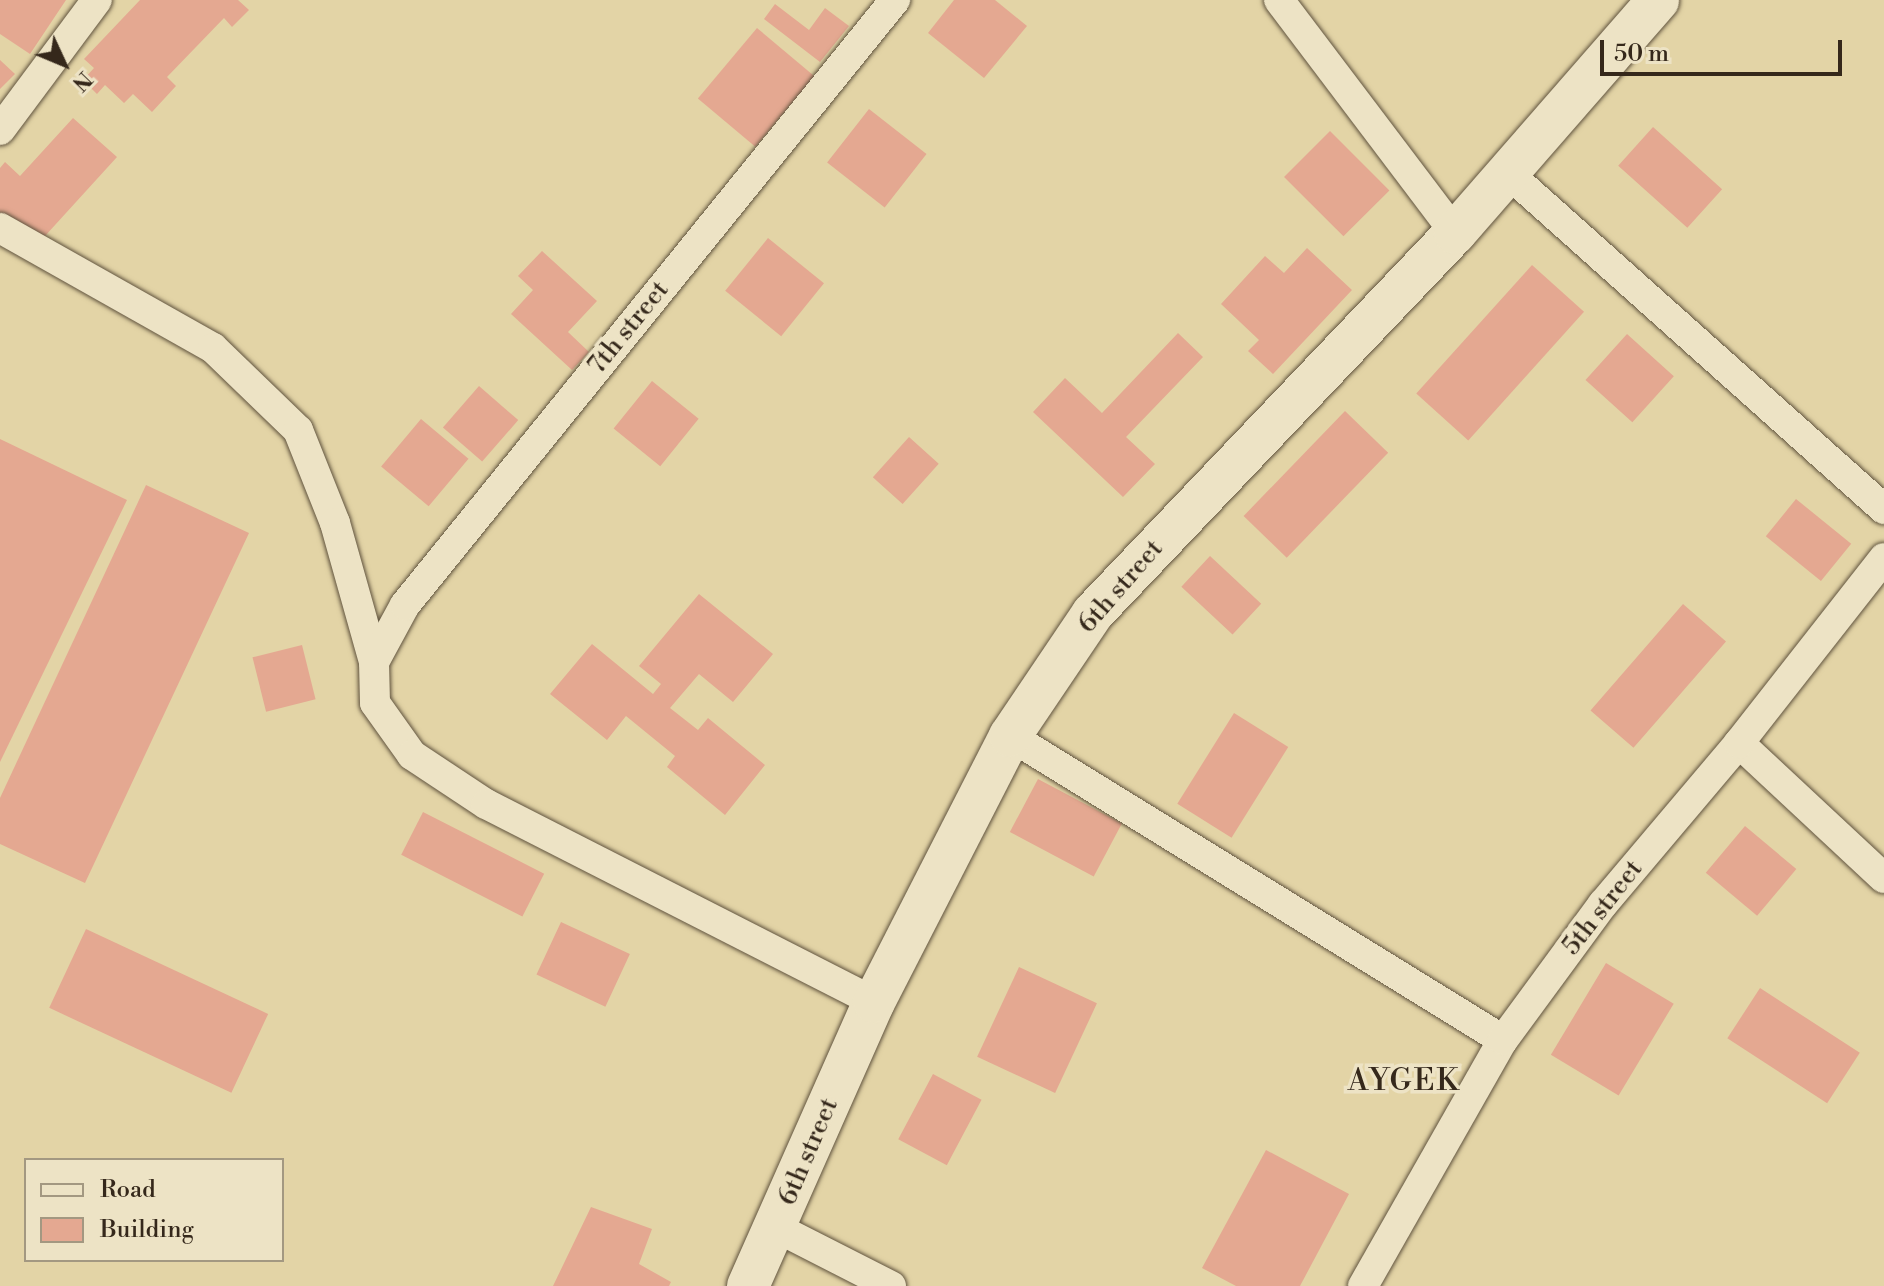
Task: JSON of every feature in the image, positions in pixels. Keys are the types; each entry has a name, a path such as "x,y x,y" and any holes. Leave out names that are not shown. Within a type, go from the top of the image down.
{"main road":[{"name":"6th street","path":"748,1286 777,1228 874,1002 1010,736 1093,613 1455,233 1658,0"}],"street":[{"path":"0,130 97,0"},
{"name":"7th street","path":"374,662 405,605 895,0"},
{"path":"1279,0 1455,233"},
{"path":"1509,174 1884,509"},
{"path":"0,228 213,348 298,430 335,523 374,662 375,703 387,726 444,780 874,1002"},
{"name":"5th street","path":"1363,1286 1503,1040 1603,904 1739,743 1884,558"},
{"path":"1010,736 1503,1040"},
{"path":"1739,743 1884,878"},
{"path":"777,1228 891,1286"}],"building":[{"path":"0,0 66,0 30,54 0,34"},
{"path":"140,0 238,0 249,10 232,27 224,18 167,77 176,86 152,112 133,94 124,103 105,85 97,94 83,80 94,68 84,59"},
{"path":"954,0 995,0 1027,26 984,78 928,33"},
{"path":"775,4 809,30 825,8 849,26 820,62 764,19"},
{"path":"757,28 814,76 755,147 698,98"},
{"path":"0,60 15,74 0,89"},
{"path":"869,109 927,154 885,208 827,163"},
{"path":"73,118 117,157 35,247 0,215 0,168 5,162 20,176"},
{"path":"1653,127 1722,189 1687,228 1618,166"},
{"path":"1330,131 1389,190 1343,236 1284,177"},
{"path":"768,238 824,283 781,336 725,291"},
{"path":"1307,248 1352,290 1273,374 1248,351 1259,340 1221,304 1265,256 1284,273"},
{"path":"542,251 597,301 568,332 589,352 572,370 511,314 533,290 518,276"},
{"path":"1532,265 1584,312 1468,440 1416,394"},
{"path":"1178,333 1203,357 1126,437 1155,464 1123,497 1033,412 1065,378 1102,413"},
{"path":"1627,334 1674,376 1632,422 1586,380"},
{"path":"652,381 699,419 660,466 614,428"},
{"path":"479,386 518,420 482,462 443,428"},
{"path":"1345,411 1388,453 1287,558 1244,516"},
{"path":"421,419 468,459 429,506 381,466"},
{"path":"909,437 939,464 903,504 873,477"},
{"path":"0,439 127,500 0,762"},
{"path":"146,485 249,533 85,883 0,844 0,798"},
{"path":"1796,499 1851,544 1821,581 1766,536"},
{"path":"1210,556 1261,604 1233,634 1181,587"},
{"path":"699,594 773,654 733,702 699,674 670,708 698,730 708,718 765,765 725,815 667,767 675,756 626,716 607,740 550,694 592,644 653,694 661,684 639,666"},
{"path":"1683,604 1726,641 1634,748 1590,710"},
{"path":"302,645 316,699 266,712 253,657"},
{"path":"1234,713 1288,747 1232,838 1177,804"},
{"path":"1038,779 1122,824 1094,877 1010,832"},
{"path":"423,812 544,874 522,917 401,855"},
{"path":"1745,826 1796,869 1757,916 1706,873"},
{"path":"561,922 630,954 605,1007 536,975"},
{"path":"86,929 268,1014 231,1093 49,1008"},
{"path":"1606,963 1674,1004 1619,1095 1551,1055"},
{"path":"1019,967 1097,1003 1055,1093 977,1057"},
{"path":"1760,988 1860,1053 1827,1103 1727,1038"},
{"path":"933,1074 982,1100 947,1165 898,1139"},
{"path":"1266,1150 1349,1194 1300,1286 1236,1286 1202,1268"},
{"path":"591,1207 652,1229 639,1264 671,1282 669,1286 553,1286"}],"district":[{"name":"AYGEK","path":"1404,1081"}]}
